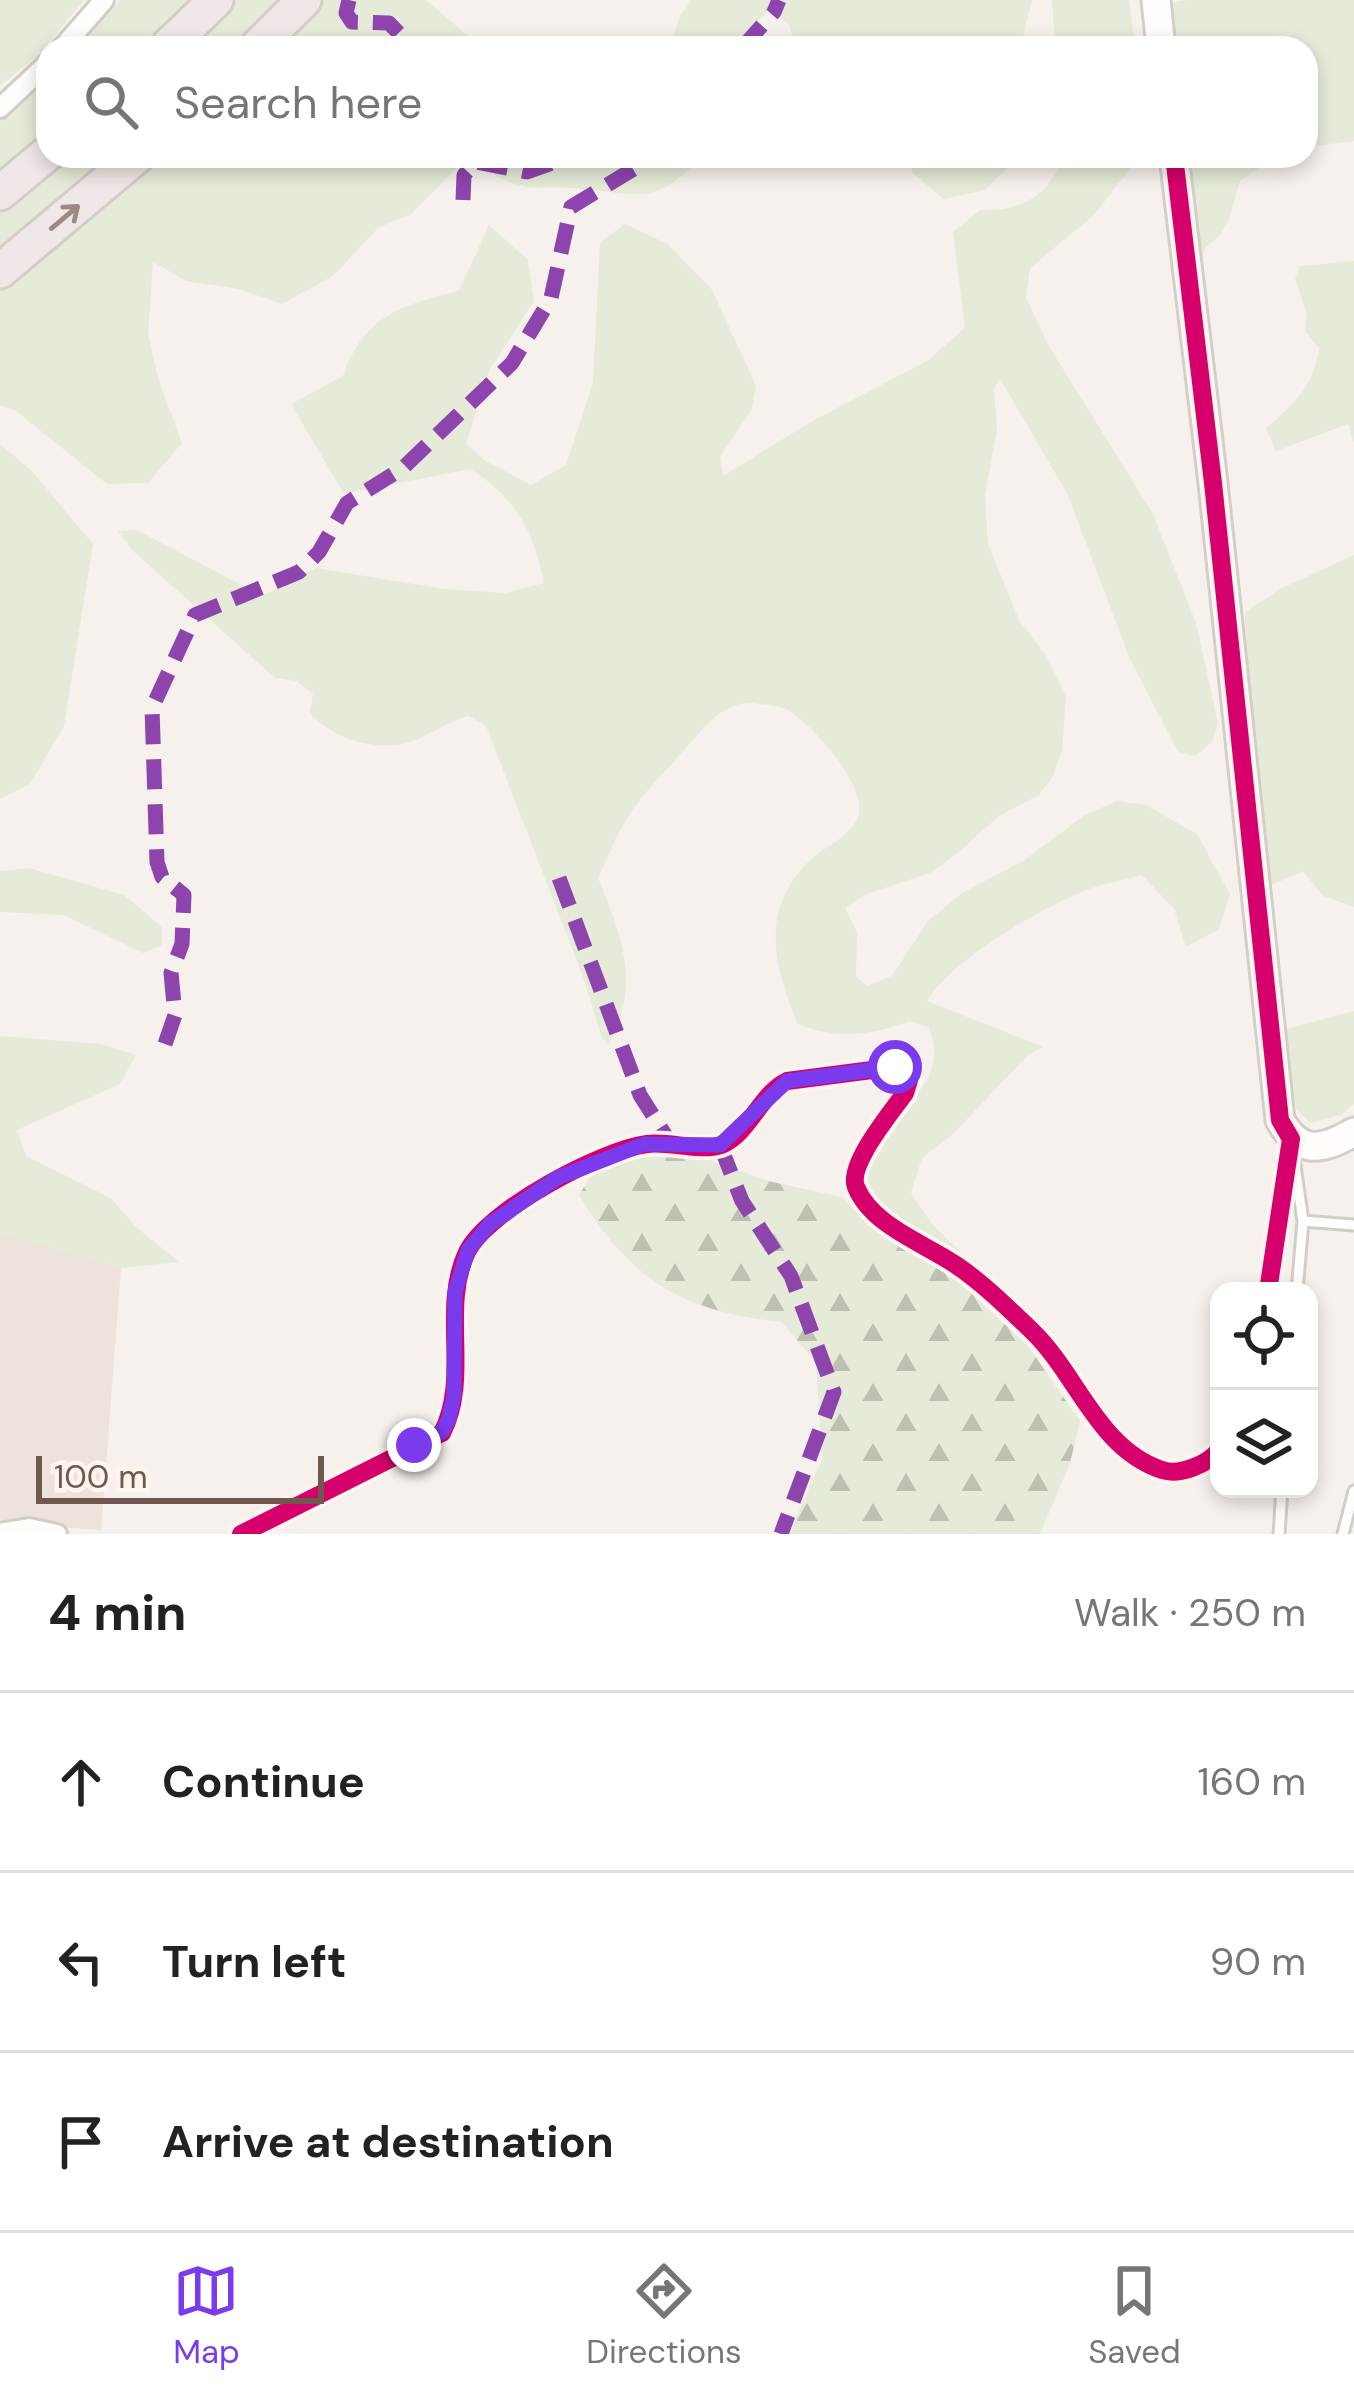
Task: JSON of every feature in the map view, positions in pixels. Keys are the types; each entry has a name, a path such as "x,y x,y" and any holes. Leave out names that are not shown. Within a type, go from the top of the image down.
{"highway":[{"path":"178,36 216,0"},
{"path":"268,36 304,0"},
{"path":"0,193 36,163"},
{"path":"0,271 123,168"}],"street":[{"path":"72,36 104,0"},
{"path":"1156,0 1160,36"},
{"path":"0,108 36,74"},
{"path":"1175,168 1280,1120 1291,1139 1269,1282"},
{"path":"242,1534 270,1529 442,1432 454,1395 455,1292 468,1250 490,1224 557,1178 644,1144 720,1145 787,1081 895,1067 909,1081 905,1093 855,1167 855,1186 879,1217 959,1267 1036,1335 1109,1434 1139,1459 1166,1472 1210,1459"},
{"path":"1291,1139 1320,1147 1354,1132"},
{"path":"0,1534 28,1528 57,1534"}],"lane":[{"path":"1291,1139 1303,1221 1298,1282"},
{"path":"1303,1221 1354,1226"},
{"path":"1343,1534 1354,1491"},
{"path":"1279,1534 1281,1498"}],"shaded area":[{"path":"0,1233 121,1268 101,1530 0,1523"}],"green space":[{"path":"0,0 84,0 54,36 36,36 36,58 0,85"},
{"path":"120,0 426,0 468,36 88,36"},
{"path":"692,0 1032,0 1023,36 793,36 789,25 770,8 746,36 674,36"},
{"path":"1052,0 1129,0 1134,36 1054,36"},
{"path":"1354,0 1354,141 1318,146 1318,36 1167,36 1164,4"},
{"path":"36,87 36,168 456,168 411,214 378,228 333,276 282,304 239,289 186,281 153,262 148,334 182,443 148,483 107,484 16,411 0,405 0,121"},
{"path":"494,168 690,168 669,185 641,194 533,188 496,176"},
{"path":"911,168 1008,168 985,190 943,199"},
{"path":"1131,168 1094,215 1030,268 1026,297 1047,343 1153,514 1196,623 1218,723 1212,742 1195,756 1178,752 1130,659 1067,493 1000,379 994,390 997,430 985,494 988,544 1019,620 1045,654 1066,696 1062,751 1052,778 1039,795 999,816 930,873 864,895 845,908 857,932 856,977 867,986 892,976 928,921 962,893 1023,861 1085,815 1117,801 1146,805 1197,834 1230,894 1219,929 1186,947 1174,909 1142,875 1086,890 996,939 955,969 927,1001 1043,1047 1028,1055 953,1134 922,1158 911,1193 932,1224 1009,1299 966,1261 887,1213 868,1189 873,1154 932,1068 934,1048 928,1027 909,1021 867,1033 825,1032 797,1023 789,1001 776,939 783,899 809,861 853,826 859,806 837,758 797,716 783,708 748,703 721,713 648,790 622,827 598,878 625,962 624,1002 608,1045 486,726 468,716 397,745 361,743 338,734 310,713 313,694 297,681 275,678 132,550 118,531 137,530 262,596 316,568 444,589 505,593 544,583 528,531 511,504 486,480 470,469 344,494 291,404 343,376 362,339 387,316 459,291 489,225 528,260 534,301 490,369 466,443 484,460 531,485 566,465 593,383 600,242 625,224 668,244 712,290 756,386 752,409 720,457 723,476 814,420 927,361 965,328 953,232 980,210 1009,208 1032,198 1058,170"},
{"path":"1181,168 1259,168 1240,181 1229,219 1205,248 1194,283"},
{"path":"1354,261 1354,443 1348,424 1276,451 1266,428 1301,394 1319,348 1305,331 1307,314 1295,279 1300,266"},
{"path":"0,444 32,471 93,544 64,726 30,784 0,799"},
{"path":"1354,555 1354,907 1323,896 1303,871 1265,888 1243,637 1245,612 1280,589"},
{"path":"29,868 124,895 162,927 162,945 143,953 64,915 0,912 0,871"},
{"path":"1354,1011 1354,1104 1341,1115 1310,1123 1296,1109 1282,1030"},
{"path":"0,1036 101,1044 136,1055 120,1084 17,1130 26,1156 111,1198 136,1227 179,1262 121,1268 0,1233"},
{"path":"643,1150 696,1155 768,1181 842,1197 881,1232 955,1278 1028,1346 1080,1421 1070,1463 1040,1534 789,1534 822,1459 816,1363 782,1322 688,1300 662,1287 618,1249 579,1195 592,1174"}],"marked path":[{"path":"349,0 346,13 352,22 389,23 401,36"},
{"path":"753,36 779,0"},
{"path":"463,200 464,175 470,168"},
{"path":"507,168 527,172 538,168"},
{"path":"165,1044 175,1015 171,973 182,944 184,895 162,877 157,862 152,708 195,615 299,572 319,552 347,503 403,468 512,363 551,298 571,207 635,168"},
{"path":"559,878 640,1095 671,1144"},
{"path":"720,1145 742,1201 791,1276 834,1392 781,1534"}],"cycle path":[{"path":"1175,168 1280,1120 1291,1139 1269,1282"},
{"path":"241,1534 442,1433 454,1389 459,1274 479,1236 521,1201 575,1170 627,1149 656,1143 721,1145 787,1081 895,1067 909,1080 858,1166 856,1187 864,1201 886,1223 956,1265 1005,1305 1048,1348 1105,1428 1140,1460 1177,1471 1210,1458"}],"route":[{"path":"414,1445 442,1432 449,1418 454,1395 455,1292 468,1250 490,1224 557,1178 644,1144 720,1145 787,1081 895,1067"}]}
